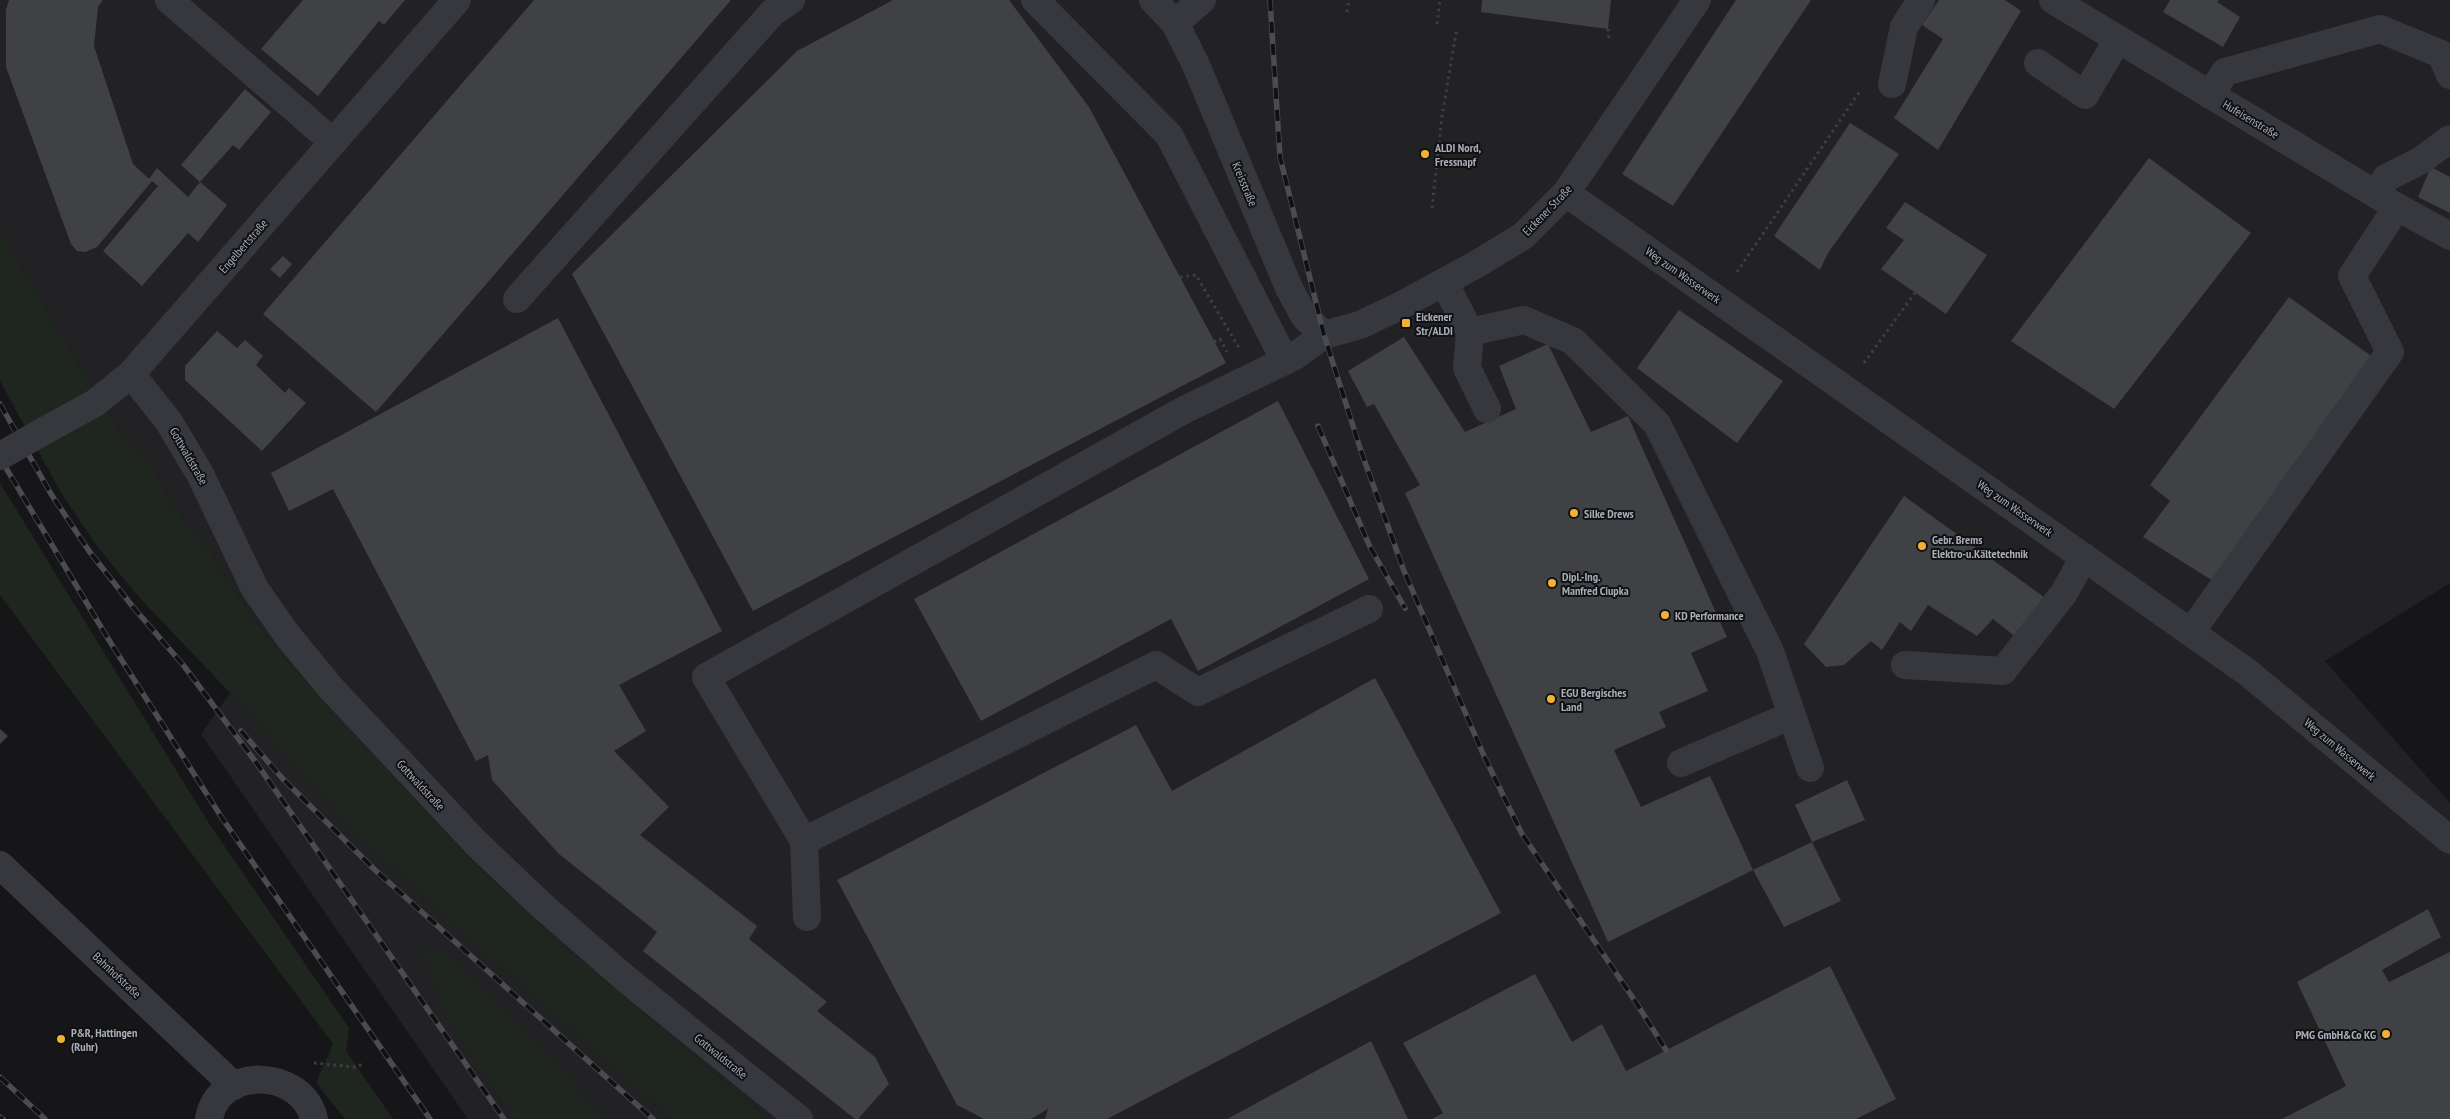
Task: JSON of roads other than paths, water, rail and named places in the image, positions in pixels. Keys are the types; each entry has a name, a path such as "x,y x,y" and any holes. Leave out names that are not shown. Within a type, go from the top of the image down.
{"street":[{"path":"170,0 333,142"},
{"name":"Engelbertstraße","path":"0,456 95,403 131,374 457,0"},
{"path":"517,299 773,12 791,0"},
{"path":"1036,0 1169,135 1290,358"},
{"name":"Kreisstraße","path":"1153,0 1175,23 1196,65 1288,288 1304,316 1324,335"},
{"path":"1175,23 1202,0"},
{"name":"Eickener Straße","path":"1324,335 1360,325 1444,282 1523,236 1566,193 1697,0"},
{"path":"1879,84 1904,27 1921,0"},
{"name":"Hufeisenstraße","path":"2054,0 2387,201 2450,236"},
{"path":"2210,95 2225,72 2380,29 2441,54 2450,76"},
{"path":"2038,63 2084,95 2118,39"},
{"path":"2191,632 2390,352 2352,276 2387,201 2386,178 2420,161 2449,142 2450,139"},
{"name":"Weg zum Wasserwerk","path":"1566,193 2247,672 2450,840"},
{"path":"1444,282 1470,332 1467,368 1487,409"},
{"path":"1470,332 1524,320 1573,341 1657,424 1770,651 1810,768"},
{"path":"807,917 804,841 706,678 1184,410 1290,358 1324,335"},
{"name":"Gottwaldstraße","path":"131,374 169,422 200,474 255,588 288,636 329,686 475,842 539,903 626,979 799,1119"},
{"path":"1906,665 2003,672 2064,593 2084,557"},
{"path":"804,841 1156,666 1198,692 1369,609"},
{"path":"1682,763 1792,715"},
{"name":"Bahnhofstraße","path":"0,865 234,1086"},
{"path":"209,1119 220,1097 234,1086 249,1080 266,1079 281,1082 296,1090 312,1111 314,1119"}],"railway":[{"path":"1270,0 1280,157 1324,335 1361,451 1404,571 1484,756 1522,834 1666,1050"},
{"path":"0,404 51,494 89,551 133,607 184,666 255,761 504,1119"},
{"path":"1318,426 1370,547 1405,608"},
{"path":"0,458 107,637 222,818 430,1119"},
{"path":"241,731 283,779 375,870 653,1119"},
{"path":"0,1077 45,1119"}],"place":[{"name":"ALDI Nord, Fressnapf","path":"1425,154"},
{"name":"Eickener Str/ALDI","path":"1406,323"},
{"name":"Silke Drews","path":"1574,513"},
{"name":"Gebr. Brems Elektro-u.Kältetechnik","path":"1922,546"},
{"name":"Dipl.-Ing. Manfred Ciupka","path":"1552,583"},
{"name":"KD Performance","path":"1665,615"},
{"name":"EGU Bergisches Land","path":"1551,699"},
{"name":"PMG GmbH&Co KG","path":"2386,1034"},
{"name":"P&R, Hattingen (Ruhr)","path":"61,1039"}]}
